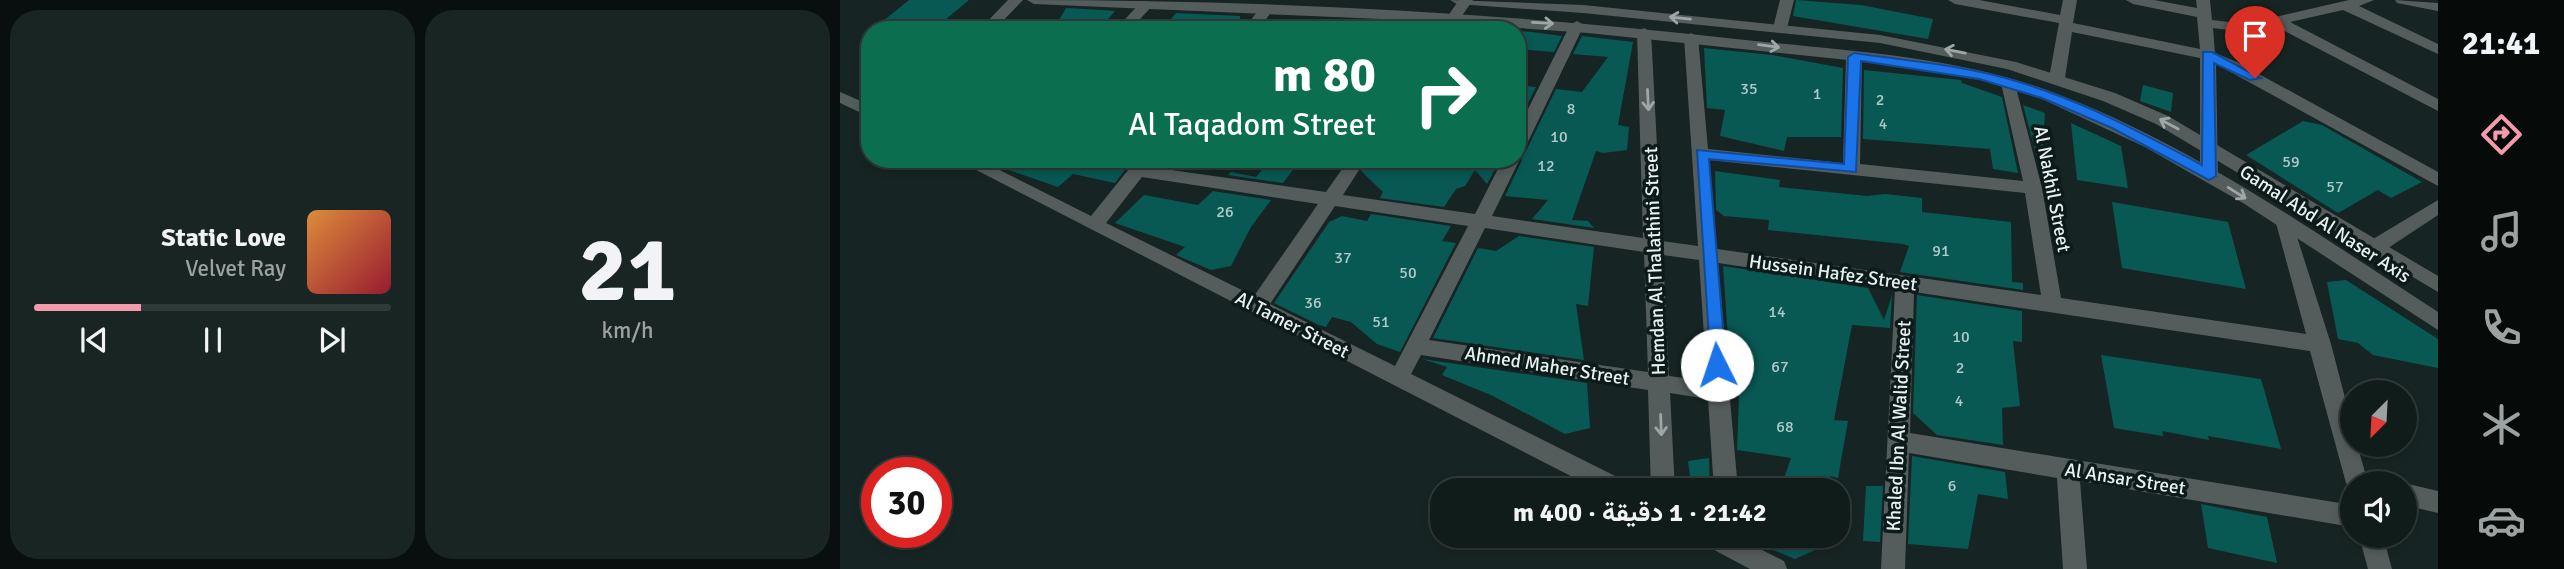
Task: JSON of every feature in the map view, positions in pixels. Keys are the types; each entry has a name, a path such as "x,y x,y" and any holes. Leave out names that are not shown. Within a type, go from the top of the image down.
{"street":[{"path":"995,21 1016,0"},
{"name":"Gamal Abd Al Naser Axis","path":"1034,0 1266,10 1410,21"},
{"name":"Gamal Abd Al Naser Axis","path":"1457,0 1584,4 1932,47 2057,78 2162,120 2438,285"},
{"path":"1451,21 1466,0"},
{"path":"1780,28 1787,0"},
{"path":"1955,0 2208,55 2232,65 2438,180"},
{"path":"2057,78 2070,0"},
{"path":"2133,0 2204,12 2245,28 2367,0"},
{"path":"2402,0 2436,7"},
{"path":"1131,21 1146,5"},
{"path":"2347,6 2438,50"},
{"path":"1258,21 1266,10"},
{"path":"2204,12 2208,55 2209,176"},
{"path":"2277,21 2438,106"},
{"name":"Gamal Abd Al Naser Axis","path":"1526,25 1577,25 1691,37 1945,69 2009,83 2117,125 2209,176 2438,322"},
{"path":"1526,130 1577,25"},
{"name":"Hemdan Al Thalathini Street","path":"1644,32 1663,478"},
{"path":"1691,37 1725,478"},
{"path":"1851,169 1854,57"},
{"name":"Al Nakhil Street","path":"2009,83 2033,188 2052,304"},
{"path":"840,97 861,108"},
{"path":"1702,153 2033,188"},
{"name":"Al Tamer Street","path":"998,168 1094,225 1597,478"},
{"path":"1094,225 1140,168"},
{"name":"Hussein Hafez Street","path":"1159,168 1332,199 2320,344"},
{"path":"1257,307 1352,168"},
{"path":"1399,379 1508,168"},
{"path":"2375,247 2438,206"},
{"path":"2285,223 2355,471"},
{"name":"Khaled Ibn Al Walid Street","path":"1893,569 1905,283"},
{"name":"Ahmed Maher Street","path":"1416,346 1719,392"},
{"name":"Al Ansar Street","path":"1897,441 2340,514"},
{"path":"2067,469 2075,569"},
{"path":"2417,497 2438,502"},
{"path":"1739,548 1775,569"},
{"path":"2374,548 2380,569"}],"building":[{"path":"909,0 969,0 944,21 883,21"},
{"path":"1796,0 1861,5 1933,19 1928,39 1793,16"},
{"path":"1066,8 1115,11 1107,21 1058,21"},
{"path":"1176,13 1240,16 1240,21 1169,21"},
{"path":"1526,32 1562,36 1554,52 1526,50"},
{"path":"1582,36 1633,42 1618,125 1629,127 1627,150 1603,153 1596,151 1572,220 1588,221 1594,228 1532,219 1548,200 1505,196 1518,168 1526,168 1526,150 1556,89 1582,92 1608,57 1573,54"},
{"path":"1704,48 1772,55 1843,68 1841,137 1787,137 1784,151 1720,136 1725,110 1707,108"},
{"path":"1864,70 1961,80 1962,83 2002,97 2018,173 1993,169 1990,149 1863,139"},
{"path":"2143,85 2173,93 2171,112 2140,101"},
{"path":"1526,86 1536,87 1526,107"},
{"path":"2023,105 2045,113 2041,172"},
{"path":"2303,121 2322,125 2422,182 2391,198 2378,190 2338,213 2246,155"},
{"path":"2071,123 2121,146 2128,188 2077,180"},
{"path":"1003,168 1126,168 1115,183 1073,174 1058,187"},
{"path":"1264,168 1294,168 1283,183 1228,175 1231,172 1256,177"},
{"path":"1363,168 1496,168 1487,184 1475,170 1465,186 1456,189 1444,207 1380,198 1383,192 1361,171"},
{"path":"1715,171 1780,180 1779,187 1867,196 1885,194 1922,198 1922,212 2011,222 2012,282 2023,283 2023,290 1900,272 1909,246 1903,244 1768,230 1769,220 1724,216 1716,210"},
{"path":"1213,191 1271,200 1251,227 1231,266 1211,270 1176,255 1185,247 1115,223 1144,195 1198,205"},
{"path":"2112,202 2228,222 2246,289 2122,268"},
{"path":"1371,214 1451,226 1442,241 1456,243 1400,352 1377,344 1351,322 1332,317 1326,327 1274,303 1329,222 1342,216 1367,221"},
{"path":"1519,236 1594,247 1588,306 1576,304 1584,360 1433,338 1478,248 1496,251"},
{"path":"1723,266 1868,288 1884,320 1892,295 1890,328 1852,325 1834,420 1848,421 1838,478 1784,478 1791,458 1737,450 1739,396 1732,396"},
{"path":"2346,280 2438,339 2438,368 2373,355 2358,343 2338,339 2327,282"},
{"path":"1917,295 2022,311 2022,342 2013,341 2020,406 2002,408 2003,445 1937,435 1913,413"},
{"path":"2101,355 2261,379 2281,449 2208,436 2209,440 2162,431 2163,436 2114,428"},
{"path":"1422,359 1587,383 1590,428 1565,434 1493,396 1442,375 1447,367"},
{"path":"1912,456 2005,472 2008,499 1978,494 1968,549 1908,544"},
{"path":"1709,458 1710,478 1690,478 1688,461"},
{"path":"1866,486 1883,486 1880,542 1863,541"},
{"path":"2201,504 2267,517 2277,563 2208,548"},
{"path":"1768,548 1819,548 1795,559"}],"route":[{"path":"1717,365 1702,153 1851,169 1854,57 1981,76 2046,95 2117,125 2209,176 2208,55 2255,78"}]}
